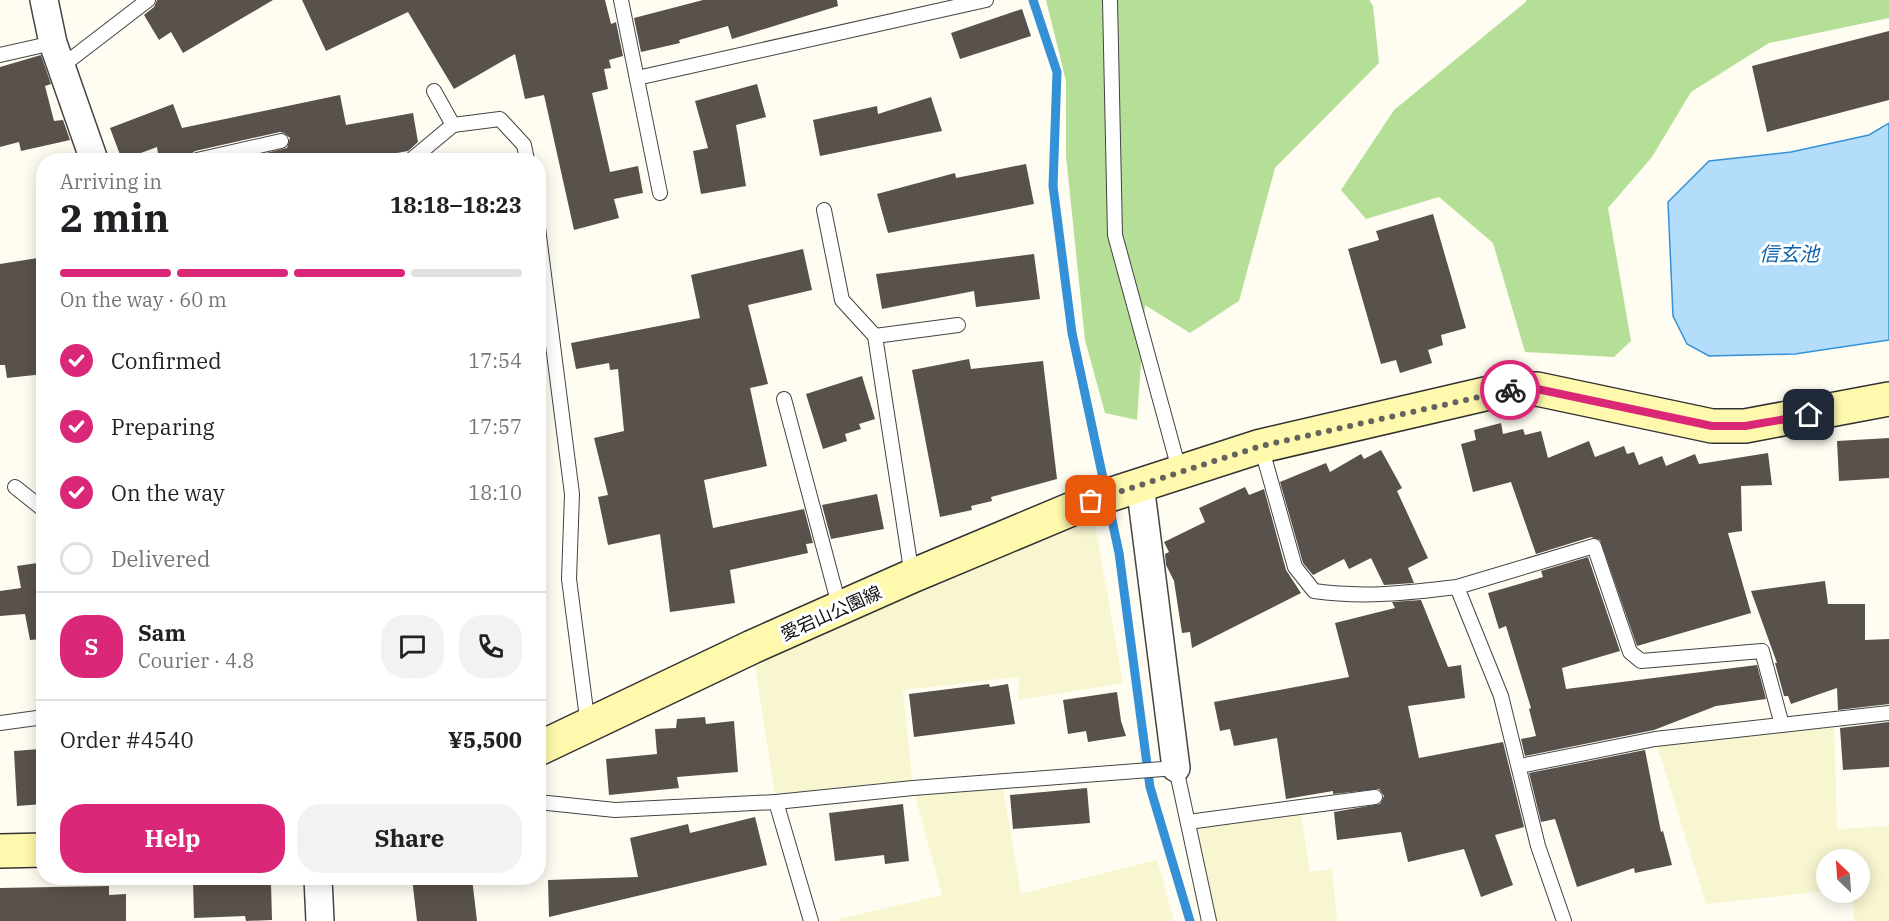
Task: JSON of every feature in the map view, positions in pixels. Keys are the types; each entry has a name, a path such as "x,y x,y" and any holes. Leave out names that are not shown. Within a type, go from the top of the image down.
{"main road":[{"name":"愛宕山公園線","path":"546,745 752,647 912,576 1091,501 1261,446 1502,390 1537,389 1712,426 1745,426 1889,399"},
{"path":"0,851 36,850"}],"street":[{"path":"44,0 58,54 92,153"},
{"path":"1134,486 1173,768"},
{"path":"318,885 320,921"}],"lane":[{"path":"0,55 58,54 148,0"},
{"path":"621,0 660,193"},
{"path":"637,78 986,0"},
{"path":"1110,0 1115,235 1180,473"},
{"path":"434,91 453,125"},
{"path":"419,153 453,125 500,119 524,145 526,153"},
{"path":"228,153 281,141"},
{"path":"824,210 842,300 875,336 912,576"},
{"path":"546,291 572,494 569,579 588,726"},
{"path":"875,336 958,325"},
{"path":"784,399 840,609"},
{"path":"1261,446 1295,567 1314,591 1346,596 1392,596 1456,587 1594,546 1630,652 1641,661 1762,651 1782,725"},
{"path":"15,487 36,504"},
{"path":"1456,587 1502,696 1538,846 1564,921"},
{"path":"1520,766 1655,739 1889,712"},
{"path":"0,723 36,718"},
{"path":"546,803 615,810 776,802 913,788 1173,768 1188,822 1209,921"},
{"path":"1188,822 1375,797"},
{"path":"776,802 811,921"}],"shaded area":[{"path":"1091,501 1123,683 1018,700 1019,677 903,690 913,787 1002,782 1021,894 1157,860 1174,921 840,921 839,919 942,895 913,788 776,802 752,647"},
{"path":"1834,719 1837,829 1889,826 1889,921 1854,921 1853,903 1870,903 1870,849 1816,849 1816,892 1706,904 1655,739"},
{"path":"1300,807 1310,872 1332,869 1337,921 1209,921 1188,822"}],"green space":[{"path":"1046,0 1369,0 1373,6 1379,63 1275,168 1239,301 1190,333 1145,305 1137,420 1105,413 1085,340 1066,156 1066,81"},
{"path":"1525,0 1889,0 1889,18 1769,43 1691,92 1652,157 1608,208 1631,341 1614,357 1525,352 1493,243 1439,197 1366,219 1341,190 1394,110 1527,1"}],"water":[{"name":"信玄池","path":"1889,123 1889,340 1795,354 1709,356 1687,344 1673,316 1668,202 1709,161 1791,152 1869,135"}],"building":[{"path":"157,0 273,0 183,53 171,32 159,40 144,15 154,7"},
{"path":"302,0 605,0 611,24 616,22 623,56 609,60 611,68 604,69 608,89 592,93 610,172 638,166 643,193 614,199 619,218 574,230 544,95 525,99 515,54 454,89 408,12 326,51"},
{"path":"703,0 837,0 838,6 732,39 728,26 679,40 680,43 641,52 634,18"},
{"path":"1022,9 1031,36 960,59 951,33"},
{"path":"1889,31 1889,100 1767,132 1752,66"},
{"path":"41,55 51,84 45,86 54,121 63,120 70,140 21,151 19,142 0,147 0,67"},
{"path":"757,84 766,117 736,125 746,186 701,194 693,151 708,148 695,101"},
{"path":"340,95 346,125 413,113 418,142 408,151 397,153 266,153 287,148 290,138 280,132 192,153 158,153 157,147 141,153 119,153 110,128 173,104 182,128"},
{"path":"931,97 942,131 820,156 813,120 877,106 878,114"},
{"path":"1026,164 1034,204 888,233 877,194 955,173 956,178"},
{"path":"1433,214 1466,328 1441,335 1443,345 1428,350 1432,363 1400,373 1396,360 1381,364 1348,249 1379,240 1376,231"},
{"path":"803,249 812,290 748,305 768,384 750,388 767,466 704,480 713,528 804,509 813,543 806,544 808,553 730,570 735,603 670,612 660,534 608,545 598,497 608,495 594,438 624,431 618,369 610,370 609,363 576,369 571,343 700,318 691,275"},
{"path":"1034,254 1040,299 976,307 974,291 882,309 876,274"},
{"path":"36,258 36,375 7,378 5,365 0,365 0,264"},
{"path":"969,359 971,369 1043,361 1057,479 991,497 992,501 971,506 972,510 940,517 912,370"},
{"path":"862,376 875,419 859,424 861,429 845,434 847,441 823,449 806,394"},
{"path":"1501,423 1503,434 1523,429 1525,435 1541,431 1548,458 1589,441 1595,457 1624,446 1627,454 1634,452 1639,465 1662,456 1666,466 1695,454 1699,464 1768,453 1772,485 1741,486 1742,531 1728,533 1751,613 1637,646 1600,540 1591,537 1536,554 1511,482 1473,492 1461,444 1476,440 1474,430"},
{"path":"1889,438 1889,478 1839,481 1837,441"},
{"path":"1381,450 1402,488 1397,491 1428,558 1408,568 1414,583 1384,585 1371,558 1349,569 1344,559 1313,575 1303,563 1280,482 1326,463 1330,472 1361,454 1364,459"},
{"path":"1245,487 1249,495 1264,489 1286,570 1301,593 1192,648 1190,632 1182,633 1174,581 1166,565 1165,554 1169,552 1164,542 1205,522 1199,508"},
{"path":"877,494 884,529 831,539 822,505"},
{"path":"1588,557 1620,651 1562,668 1566,689 1757,665 1766,699 1716,706 1654,730 1525,756 1521,739 1536,736 1529,709 1531,708 1506,626 1499,629 1488,593 1543,577 1541,571"},
{"path":"36,563 36,640 30,640 25,614 0,616 0,591 21,588 17,566"},
{"path":"1825,581 1828,604 1865,604 1865,640 1889,639 1889,704 1838,710 1837,688 1791,704 1788,696 1784,696 1775,663 1777,663 1751,591"},
{"path":"1421,600 1448,667 1461,665 1465,698 1408,706 1419,758 1503,742 1524,827 1495,835 1513,885 1481,897 1464,849 1408,862 1401,832 1337,840 1334,812 1380,804 1384,796 1379,789 1333,794 1333,791 1286,799 1277,738 1234,746 1230,729 1220,731 1214,702 1349,677 1335,623 1395,608 1392,602"},
{"path":"989,684 990,687 1008,684 1015,724 914,737 909,694"},
{"path":"1117,692 1121,721 1126,736 1088,742 1086,731 1068,734 1063,700"},
{"path":"705,717 706,724 734,721 738,772 677,777 679,788 609,795 606,759 657,754 655,729 676,728 677,719"},
{"path":"1889,722 1889,767 1843,770 1840,728"},
{"path":"36,749 36,805 17,806 14,751"},
{"path":"1645,750 1661,832 1663,831 1672,865 1635,873 1634,868 1577,887 1555,819 1541,822 1529,773"},
{"path":"1087,788 1090,823 1013,829 1010,795"},
{"path":"903,804 909,861 885,864 884,855 835,861 829,813"},
{"path":"755,817 767,865 549,917 548,880 638,877 630,838 688,824 690,833"},
{"path":"193,885 271,885 272,920 246,921 245,916 194,918"},
{"path":"413,885 473,885 477,921 417,921"},
{"path":"109,886 109,895 126,894 126,921 0,921 0,888"}],"waterway":[{"path":"1033,0 1057,72 1053,186 1072,333 1119,553 1150,787 1190,921"}],"way so far":[{"path":"1091,501 1261,446 1510,390"}],"route":[{"path":"1510,390 1537,389 1712,426 1745,426 1809,415"}]}
